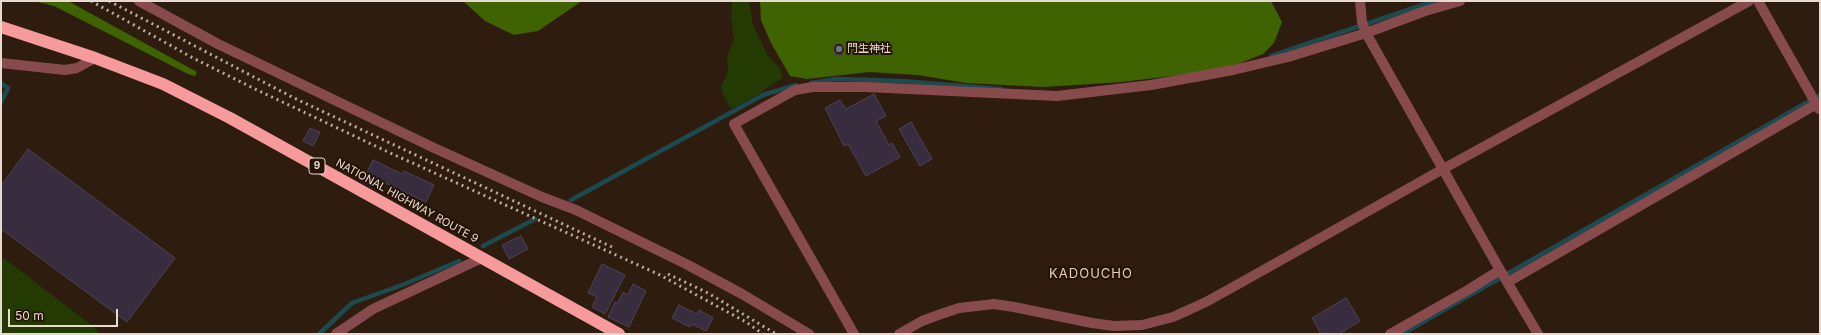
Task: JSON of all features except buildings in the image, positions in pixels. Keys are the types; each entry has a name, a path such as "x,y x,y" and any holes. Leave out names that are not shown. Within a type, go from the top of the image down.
{"highway":[{"name":"NATIONAL HIGHWAY ROUTE 9","path":"1,27 96,58 163,84 230,118 620,334"}],"street":[{"path":"138,1 218,44 432,147 542,197 576,210 645,244 742,294 809,334"},
{"path":"1360,1 1364,28 1500,270 1538,334"},
{"path":"854,334 734,124 795,90 813,87 866,87 1057,96 1151,85 1233,70 1288,57 1364,28 1460,1"},
{"path":"1508,282 1819,105 1758,1"},
{"path":"899,334 922,321 959,308 994,304 1114,326 1142,325 1162,320 1206,302 1745,2"},
{"path":"1,63 65,70 77,68 96,58"},
{"path":"336,334 373,309 482,258"},
{"path":"1390,334 1500,270"}],"green space":[{"path":"34,1 68,1 197,72 195,76 188,74 54,6"},
{"path":"463,1 582,1 538,31 514,35 485,21"},
{"path":"732,1 749,1 753,25 767,54 780,69 783,77 759,94 731,109 723,95 721,87 728,72 727,57 734,39 731,18"},
{"path":"760,1 1271,1 1282,22 1274,43 1263,54 1233,66 1187,74 1122,82 1043,87 966,83 918,75 869,72 807,79 790,76 771,43 761,20"},
{"path":"1,259 5,259 94,327 100,334 1,334"}],"waterway":[{"path":"1271,56 1434,1"},
{"path":"811,83 836,79 902,81 1001,89"},
{"path":"1,83 8,88 1,102"},
{"path":"571,200 763,95 796,85"},
{"path":"1402,334 1820,95"},
{"path":"483,246 535,219"},
{"path":"319,334 352,303 405,284 459,261"}],"railway":[{"path":"91,1 193,58 255,89 386,151 658,274 746,322 763,334"},
{"path":"109,1 294,98 612,247"},
{"path":"668,274 708,293 776,334"}],"place":[{"name":"門生神社","path":"839,49"}],"district":[{"name":"KADOUCHO","path":"1091,274"}]}
